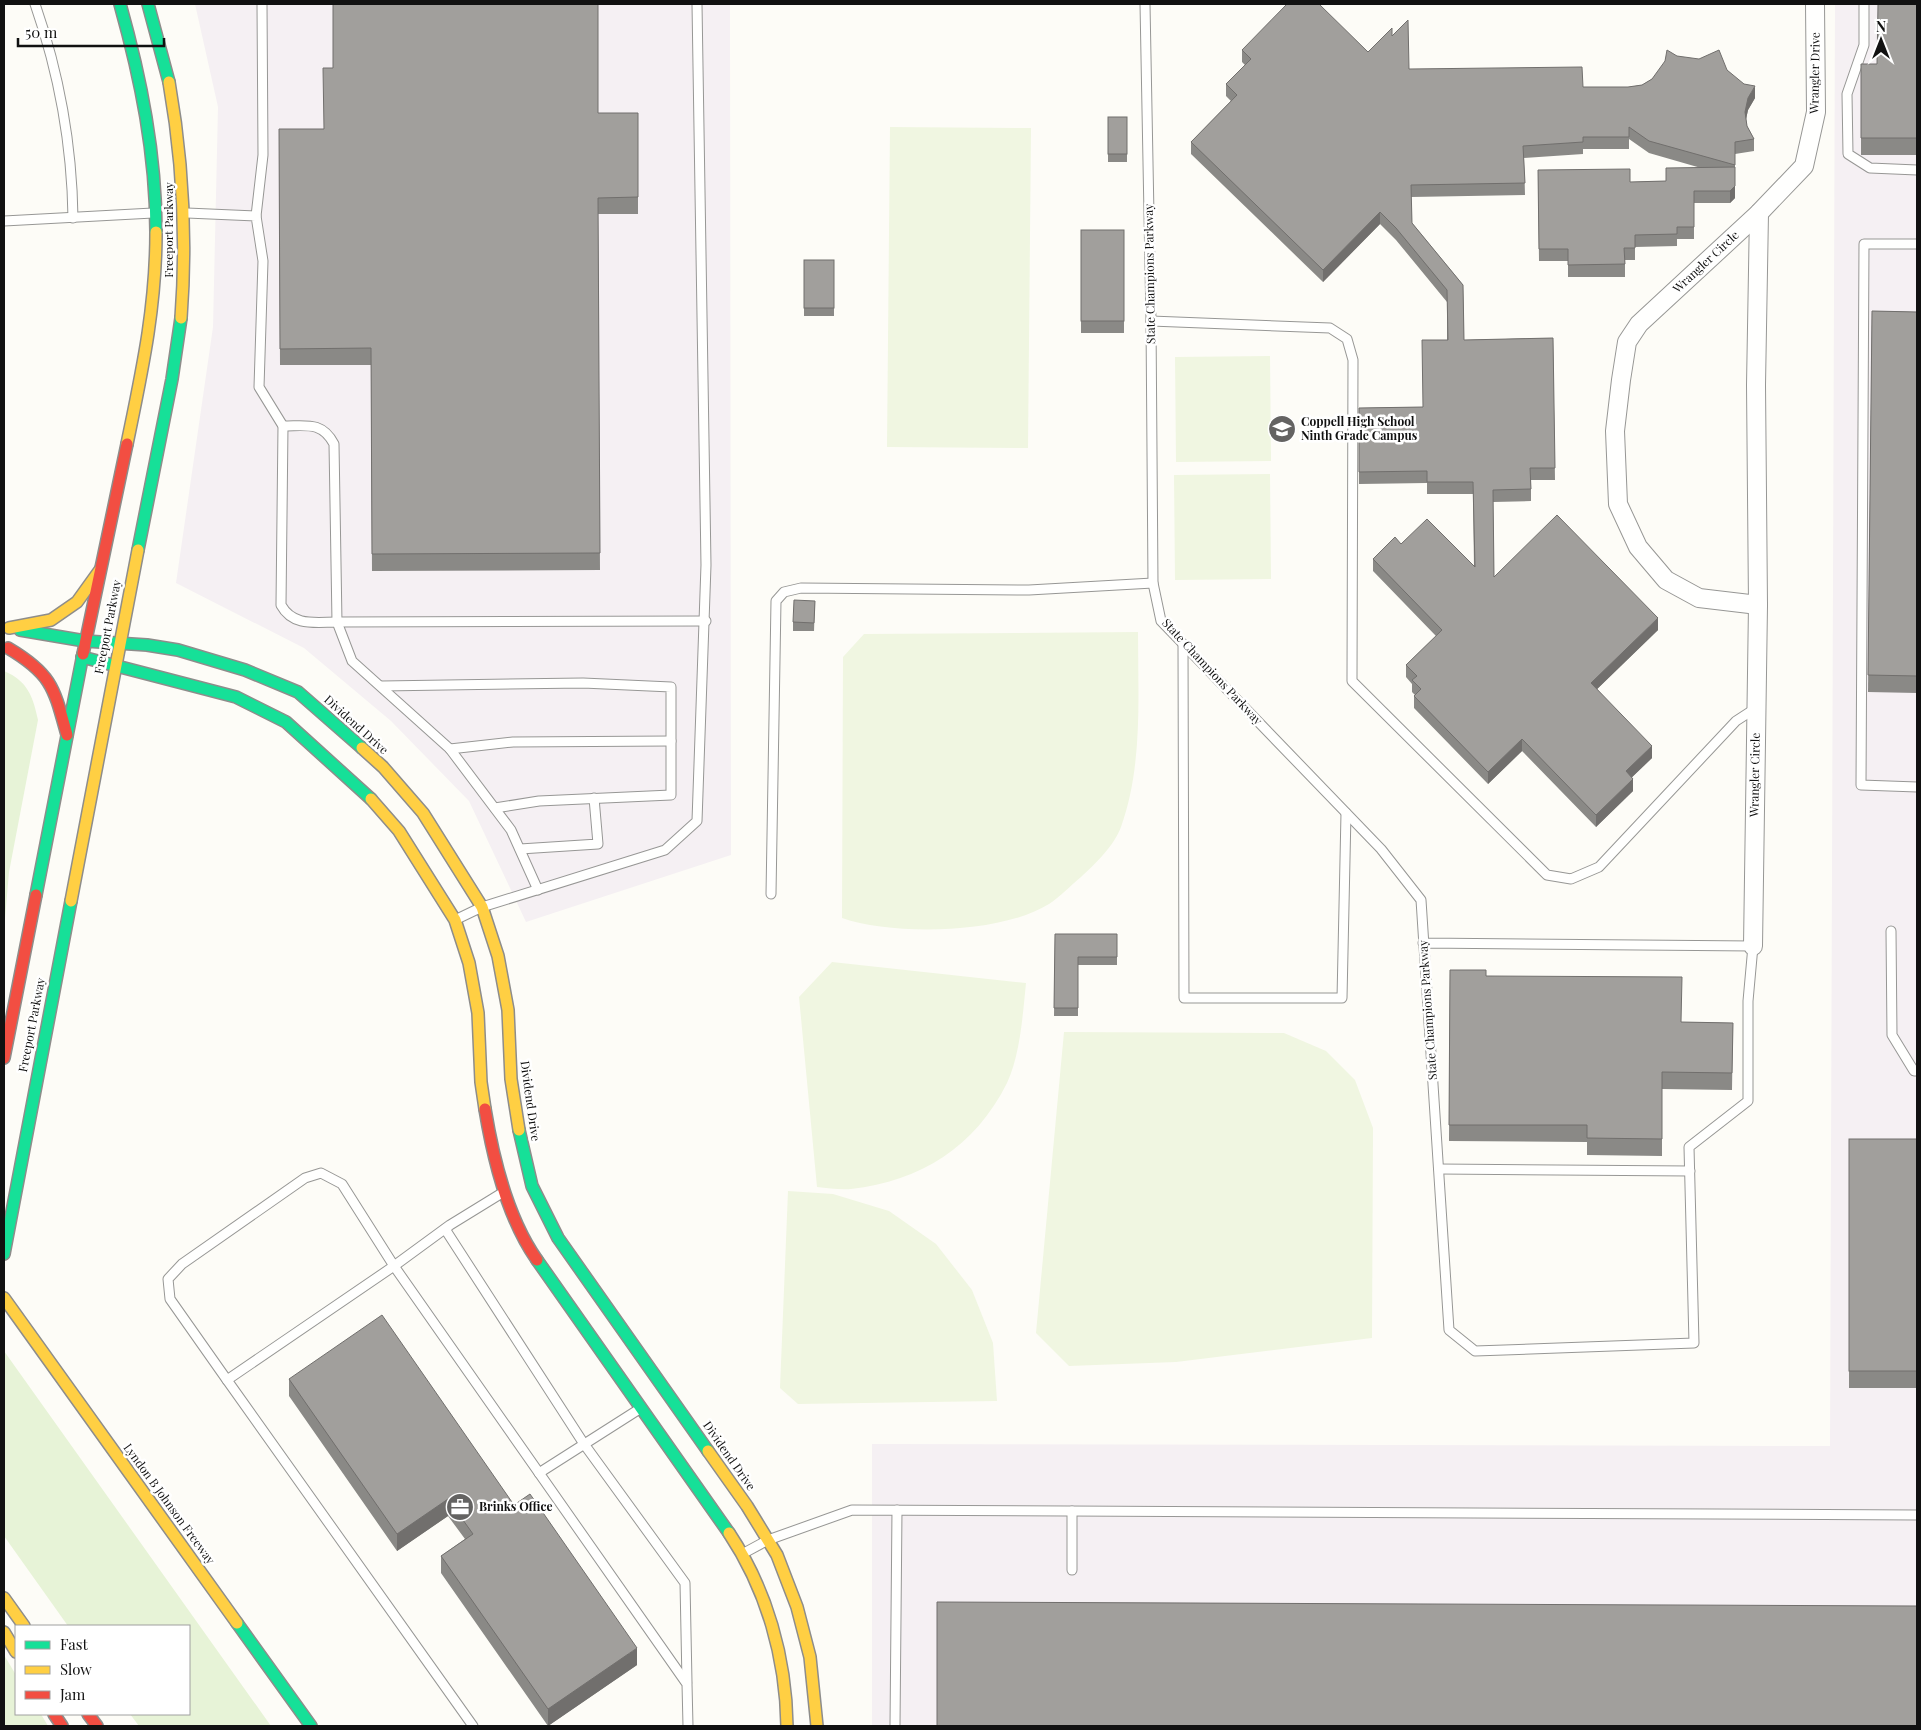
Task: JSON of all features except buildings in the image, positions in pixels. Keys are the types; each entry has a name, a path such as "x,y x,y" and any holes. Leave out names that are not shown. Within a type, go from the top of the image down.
{"main road":[{"name":"Freeport Parkway","path":"4,1254 25,1135 151,478 171,387 181,318 170,213 156,183 148,121 138,71 120,4"},
{"name":"Freeport Parkway","path":"4,1058 82,658 149,340 157,268 170,213 183,177 176,112 166,65 148,4"},
{"path":"6,628 51,620 77,602 100,570"},
{"name":"Dividend Drive","path":"6,628 64,639 178,650 245,670 298,692 383,767 423,813 482,907 498,956 508,1010 511,1079 520,1134 518,1189 532,1253 653,1399 747,1506 768,1540 777,1555 797,1607 810,1656 817,1726"},
{"path":"6,648 35,652"},
{"path":"6,648 33,663 55,691 67,735"},
{"name":"Dividend Drive","path":"68,656 236,697 286,722 361,788 399,831 455,920 469,963 478,1013 481,1082 490,1140 518,1189 558,1238 750,1568 771,1625 781,1662 787,1726"},
{"path":"4,1293 15,1314"},
{"name":"Lyndon B Johnson Freeway","path":"4,1298 311,1726"},
{"path":"4,1598 23,1625"},
{"path":"4,1632 15,1650"},
{"path":"55,1715 62,1726"},
{"path":"89,1715 97,1726"}],"street":[{"name":"Wrangler Drive","path":"1759,213 1804,166 1816,112 1815,4"},
{"name":"Wrangler Circle","path":"1758,605 1699,598 1666,580 1638,547 1618,504 1615,431 1627,342 1635,330 1759,213"},
{"name":"Wrangler Circle","path":"1753,946 1758,605 1756,386 1759,213"}],"lane":[{"path":"35,4 58,85 70,151 73,218"},
{"path":"262,4 263,155 256,216 263,261 259,387 283,426 281,605 286,615 301,622 706,622"},
{"path":"455,920 482,907 665,850 697,821 706,622 697,4"},
{"name":"State Champions Parkway","path":"1145,4 1151,321 1153,583 1161,620 1381,849 1421,900 1450,1330 1475,1351 1694,1343 1690,1171"},
{"path":"1864,4 1864,46 1847,94 1848,154 1870,168 1917,170"},
{"path":"4,222 170,213 256,216"},
{"path":"1917,244 1864,244 1861,766 1861,785 1917,787"},
{"path":"1151,321 1330,328 1348,339 1353,360 1352,681 1547,875 1570,879 1599,867 1736,721 1756,708"},
{"path":"283,426 316,427 328,432 334,444 338,622 352,661 450,748 511,830 538,890"},
{"path":"771,894 776,601 784,592 801,588 1029,590 1153,583"},
{"path":"1183,644 1184,998 1342,998 1346,813"},
{"path":"382,686 584,683 671,687 671,795 539,801 495,808"},
{"path":"450,748 513,742 671,741"},
{"path":"520,849 598,844 594,798"},
{"path":"1892,931 1892,1035 1914,1071 1917,1071"},
{"path":"1424,943 1753,946 1748,1001 1748,1101 1690,1147 1690,1171 1438,1164"},
{"path":"473,1726 170,1299 168,1279 182,1264 305,1178 320,1172 342,1184 394,1266 687,1684"},
{"path":"227,1380 445,1229 518,1189"},
{"path":"445,1229 584,1444 685,1583 688,1726"},
{"path":"539,1473 653,1399"},
{"path":"742,1554 768,1540 852,1510 1917,1515"},
{"path":"895,1726 897,1510"},
{"path":"1072,1511 1072,1570"}],"shaded area":[{"path":"195,4 730,4 731,855 526,922 469,801 391,721 304,648 176,583 213,327 218,107"},
{"path":"1835,4 1917,4 1917,1726 872,1726 872,1444 1830,1446"}],"green space":[{"path":"890,127 1031,128 1028,448 887,447"},
{"path":"1270,356 1271,461 1176,462 1175,357"},
{"path":"1270,474 1271,579 1175,580 1174,475"},
{"path":"1138,632 1138,731 1133,780 1128,804 1118,834 1109,848 1092,866 1049,904 1028,914 1004,921 947,929 918,929 890,928 842,918 843,657 864,634"},
{"path":"4,671 24,685 34,704 38,720 9,872 4,930"},
{"path":"832,962 1026,983 1015,1060 1007,1083 994,1106 979,1125 962,1143 923,1169 876,1185 851,1189 817,1187 799,997"},
{"path":"1064,1032 1284,1033 1326,1051 1355,1080 1373,1128 1372,1338 1176,1362 1069,1366 1036,1333"},
{"path":"788,1191 833,1194 889,1211 936,1244 972,1290 993,1343 997,1401 798,1404 780,1388"},
{"path":"4,1351 271,1726 139,1726 131,1715 190,1715 190,1625 67,1625 4,1536"},
{"path":"4,1655 15,1673 15,1715 42,1715 48,1726 4,1726"}],"traffic: fast":[{"path":"120,4 146,117 153,174 156,232"},
{"path":"148,4 169,82"},
{"path":"138,550 172,379 181,318"},
{"path":"20,630 85,641"},
{"path":"85,641 147,645 178,650 245,670 298,692 362,748"},
{"path":"36,895 83,654"},
{"path":"82,657 236,697 286,722 371,799"},
{"path":"4,1254 71,901"},
{"path":"519,1130 532,1186 558,1238 708,1451"},
{"path":"537,1260 729,1533"},
{"path":"237,1623 311,1726"}],"traffic: slow":[{"path":"169,82 181,170 184,229 181,318"},
{"path":"127,444 143,365 151,313 156,232"},
{"path":"71,901 138,550"},
{"path":"9,628 51,620 77,602 100,570"},
{"path":"362,748 383,767 423,813 482,907 498,956 508,1010 511,1079 519,1130"},
{"path":"371,799 399,831 455,920 469,963 478,1013 481,1082 485,1109"},
{"path":"4,1298 237,1623"},
{"path":"708,1451 747,1506 777,1555 797,1607 810,1657 817,1726"},
{"path":"729,1533 754,1578 772,1625 783,1675 787,1726"},
{"path":"4,1598 23,1625"},
{"path":"4,1632 15,1650"}],"traffic: jam":[{"path":"83,654 127,444"},
{"path":"8,648 23,657 43,675 54,694 67,735"},
{"path":"4,1058 36,895"},
{"path":"485,1109 492,1148 503,1188 518,1226 537,1260"},
{"path":"55,1715 62,1726"},
{"path":"89,1715 97,1726"}],"place":[{"name":"Coppell High School Ninth Grade Campus","path":"1282,429"},
{"name":"Brinks Office","path":"460,1507"}]}
